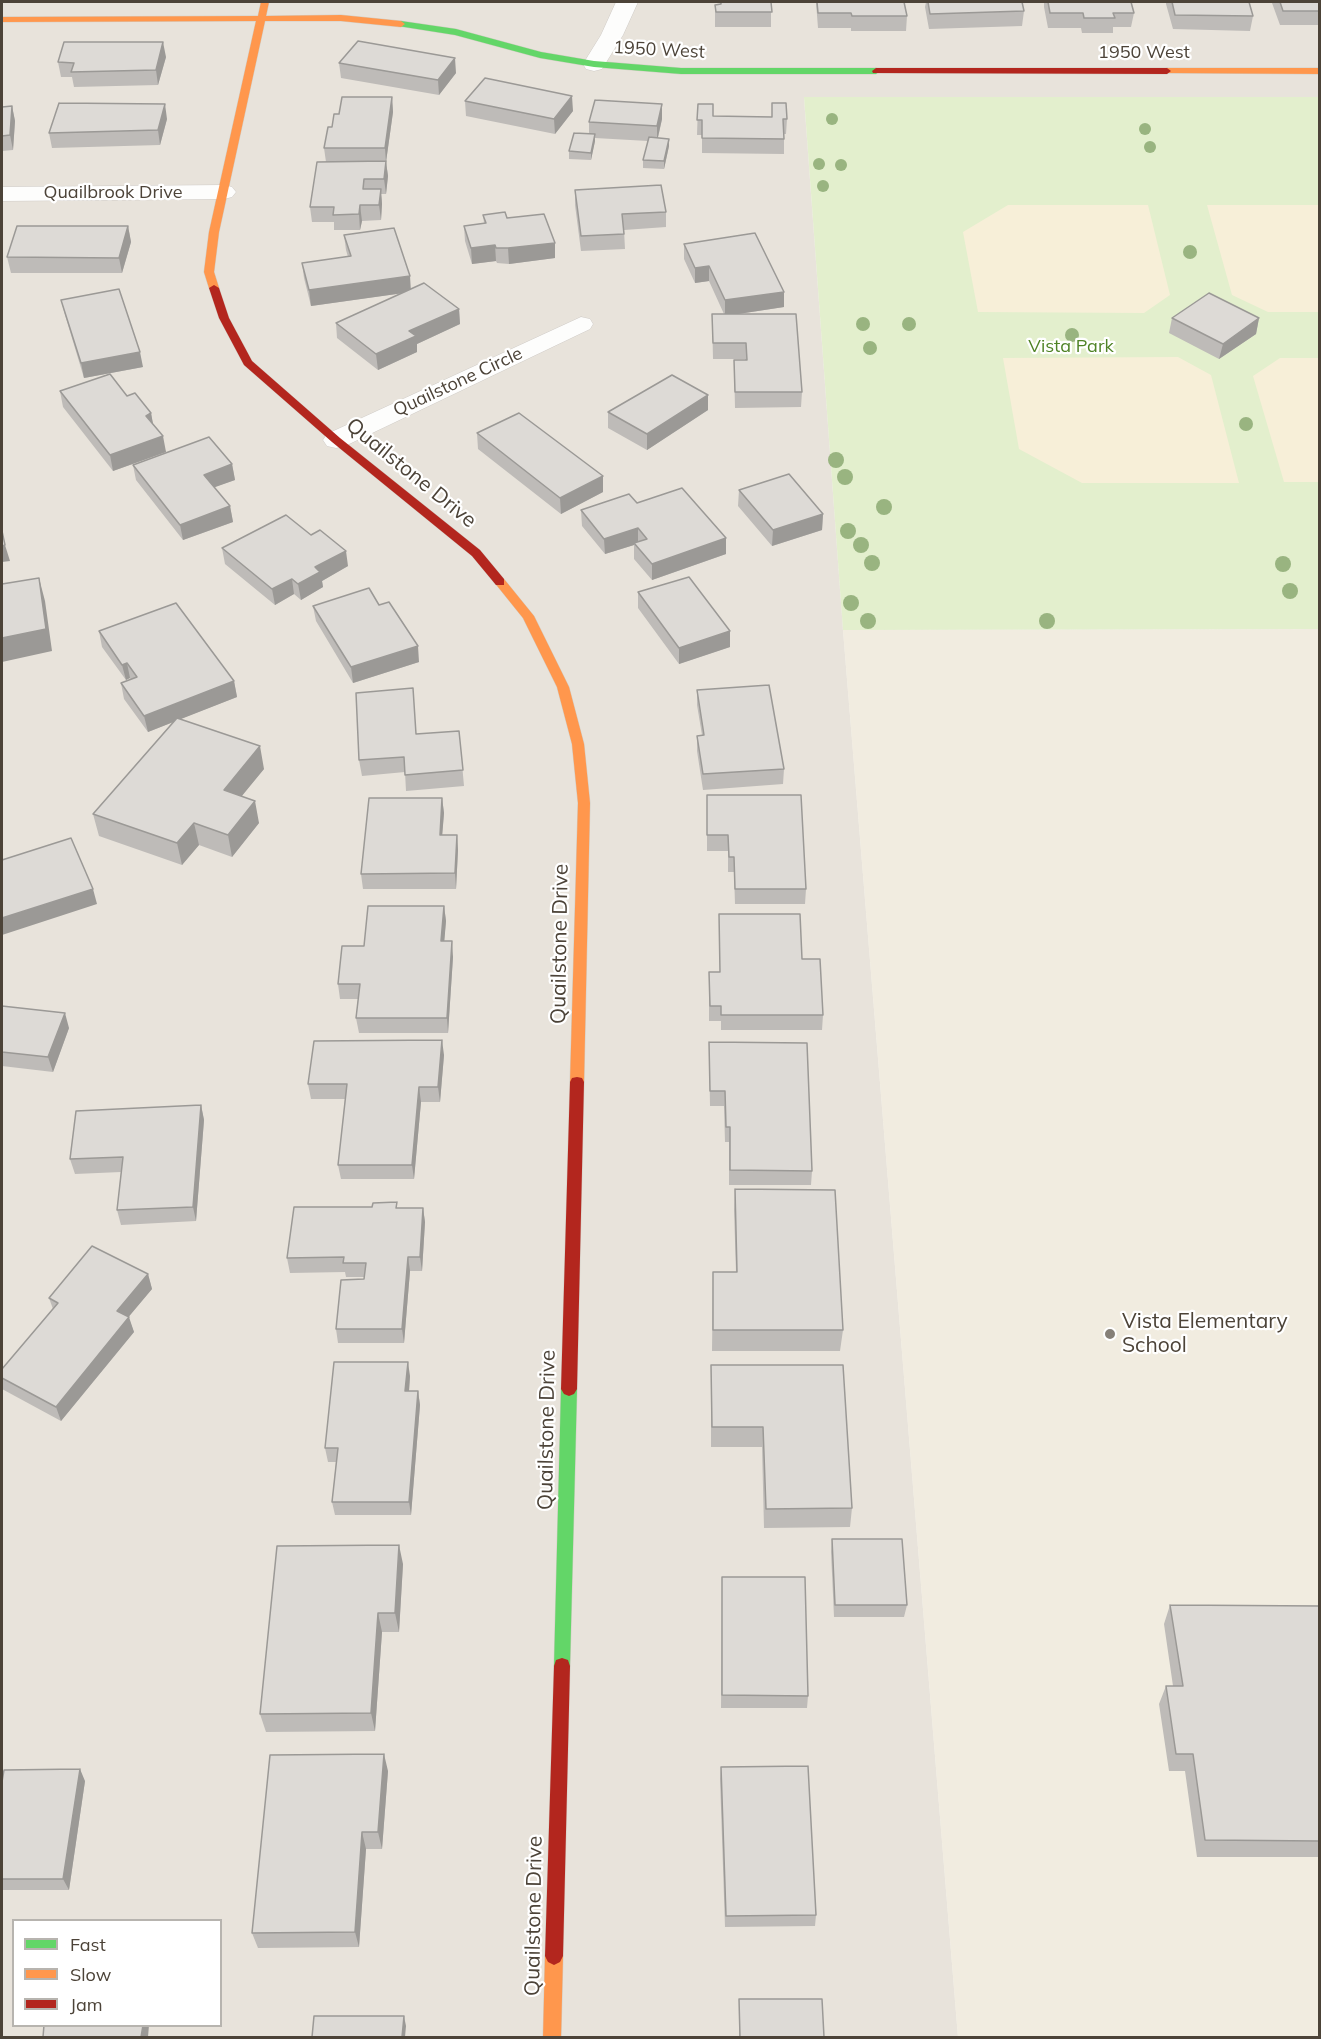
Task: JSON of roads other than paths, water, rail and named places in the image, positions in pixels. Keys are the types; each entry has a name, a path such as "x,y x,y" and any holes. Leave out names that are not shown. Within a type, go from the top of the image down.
{"street":[{"name":"Quailstone Drive","path":"265,2 214,232 209,272 224,318 248,363 336,440 476,553 528,616 563,687 578,744 585,803 552,2037"},
{"path":"594,64 612,35 627,2"},
{"name":"1950 West","path":"2,19 341,18 421,25 540,55 594,64 681,71 1320,71"},
{"name":"Quailbrook Drive","path":"2,194 224,192"},
{"name":"Quailstone Circle","path":"336,440 581,324"}],"place":[{"name":"Vista Elementary School","path":"1110,1334"}],"park label":[{"name":"Vista Park","path":"1071,347"}]}
